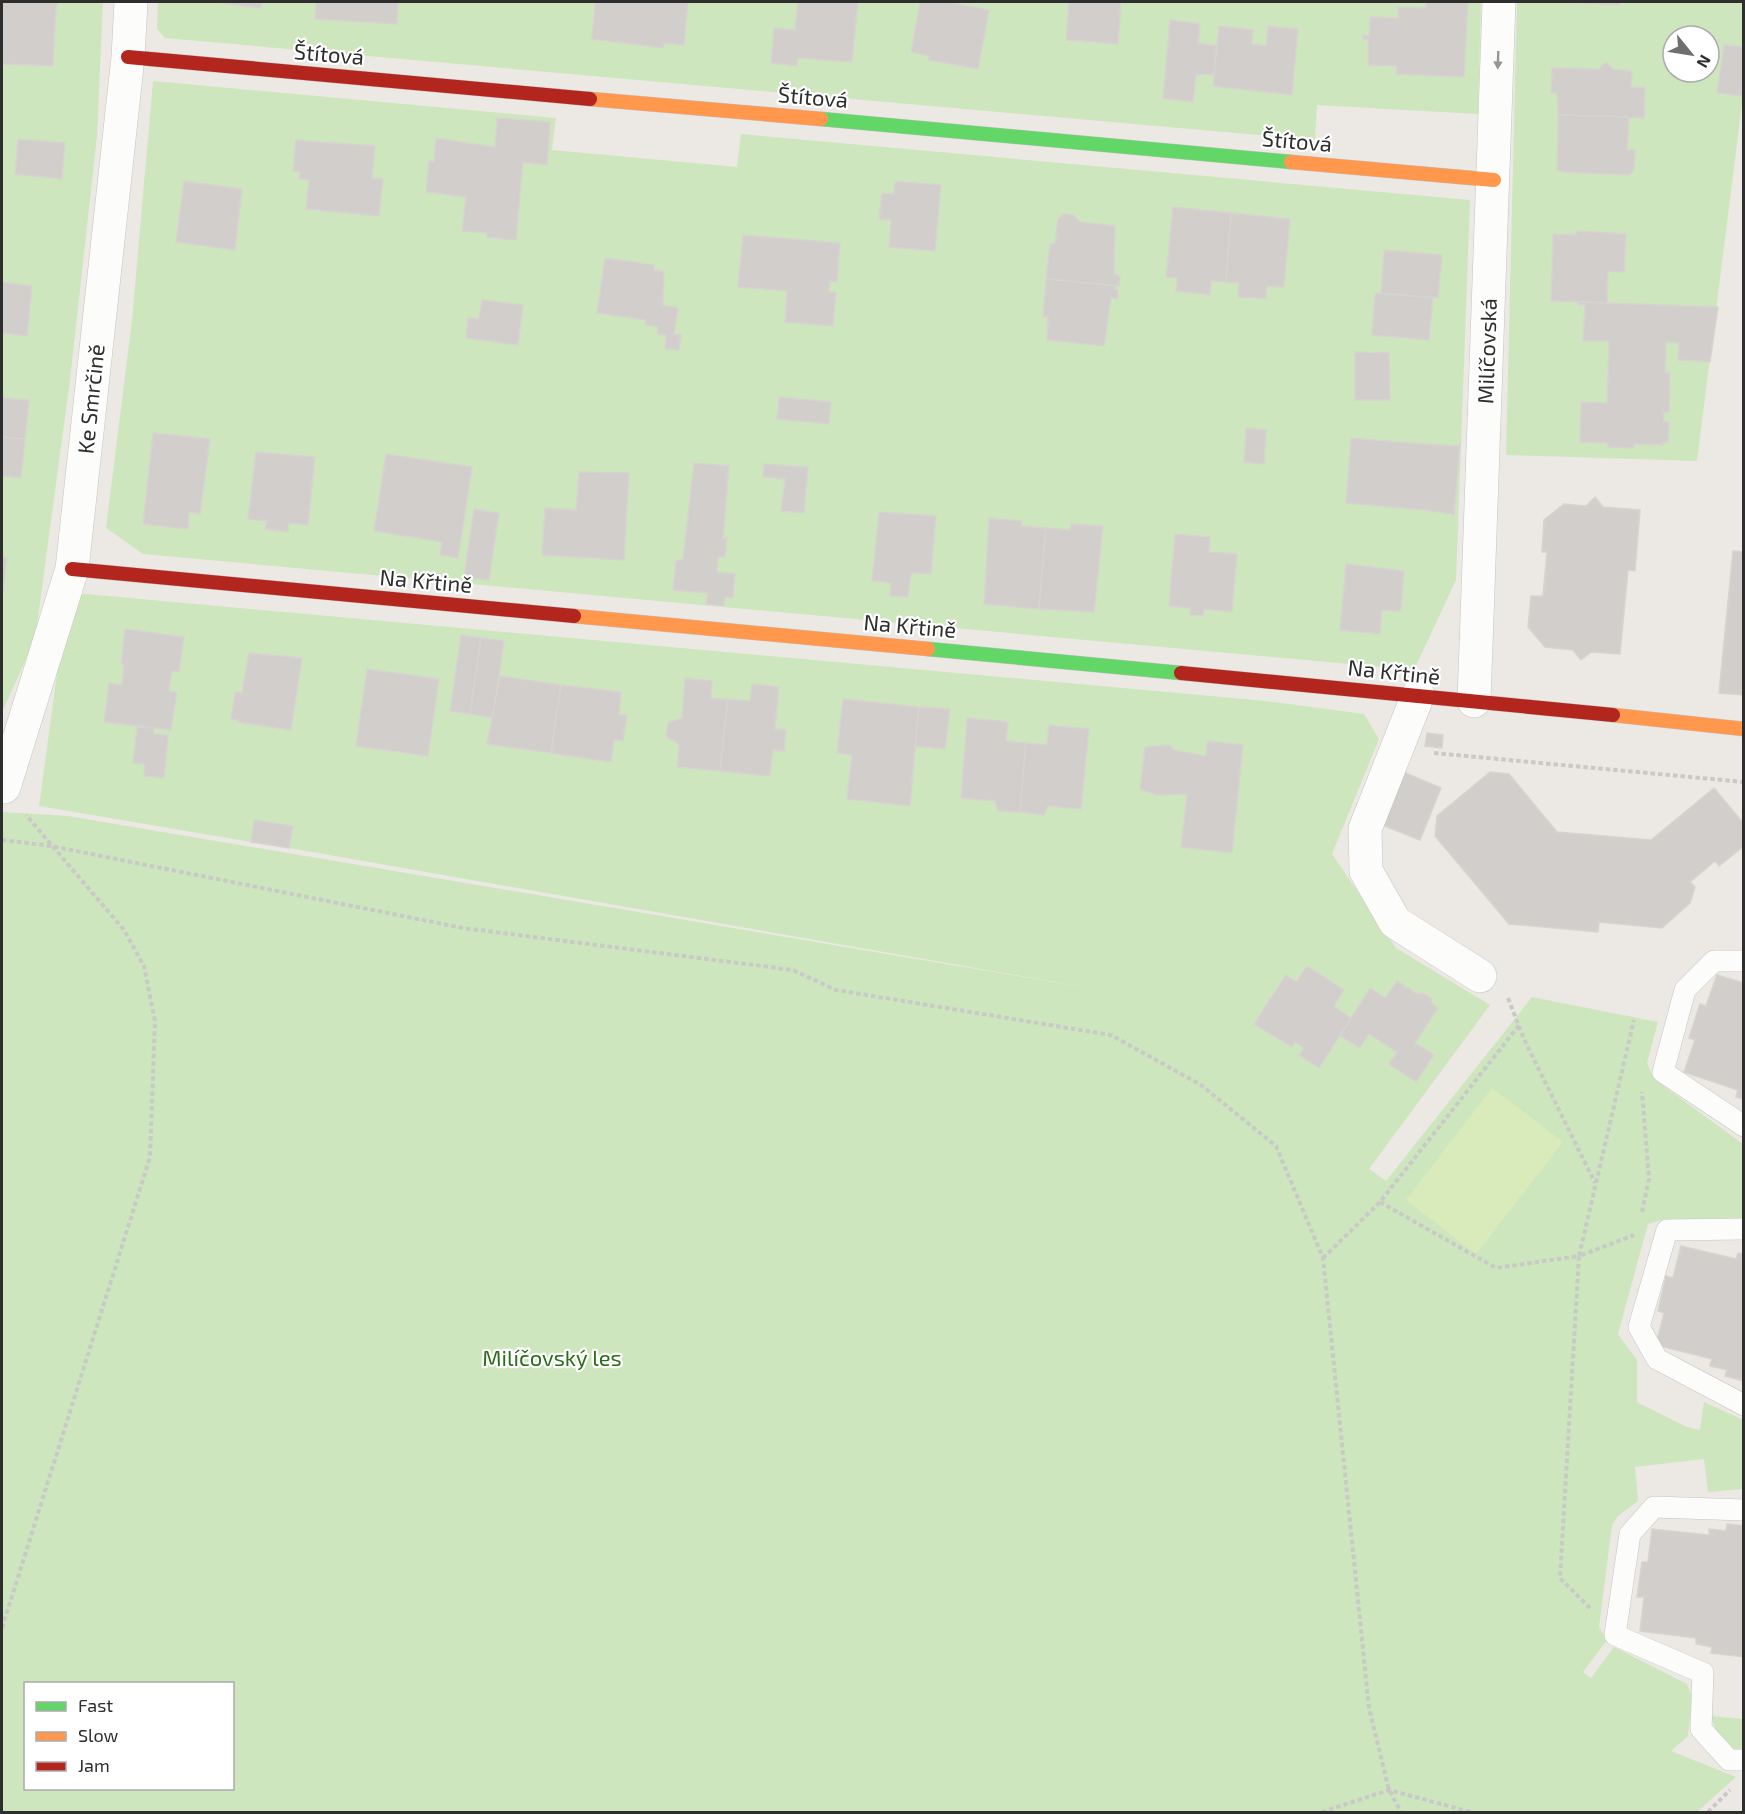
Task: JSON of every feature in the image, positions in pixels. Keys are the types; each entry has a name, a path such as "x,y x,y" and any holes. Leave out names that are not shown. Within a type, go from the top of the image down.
{"street":[{"name":"Ke Smrčině","path":"4,787 72,569 128,57 131,2"},
{"name":"Milíčovská","path":"1474,701 1499,2"},
{"name":"Štítová","path":"128,57 1494,180"},
{"name":"Na Křtině","path":"72,569 1418,695 1743,729"},
{"path":"1418,695 1365,829 1366,871 1395,922 1480,976"}],"lane":[{"path":"1743,961 1714,962 1685,990 1663,1072 1743,1126"},
{"path":"1743,1229 1667,1230 1639,1327 1657,1359 1743,1405"},
{"path":"1743,1510 1654,1507 1630,1534 1615,1635 1703,1673 1701,1729 1729,1760 1743,1760"}],"path":[{"path":"1396,750 1743,782"},
{"path":"2,1628 150,1157 155,1021 144,966 124,930 51,846 4,787"},
{"path":"2,840 51,846 463,928 793,970 836,990 1111,1035 1201,1085 1276,1146 1323,1258 1369,1708 1389,1790 1401,1812"},
{"path":"1615,1635 1560,1578 1579,1256 1634,1020"},
{"path":"1323,1258 1380,1202 1520,1024 1524,1039 1596,1184"},
{"path":"1637,1234 1649,1179 1642,1073 1663,1072"},
{"path":"1380,1202 1496,1268 1579,1256 1637,1234 1667,1230"},
{"path":"1708,1812 1736,1782"},
{"path":"1322,1812 1389,1790 1471,1812"}],"green space":[{"path":"2,2 103,2 97,136 70,380 35,640 2,712"},
{"path":"158,2 1481,2 1478,114 1317,105 1315,140 165,38 157,29"},
{"path":"1517,2 1743,2 1743,96 1697,461 1506,455"},
{"path":"153,81 556,118 552,150 737,167 741,134 1470,200 1456,580 1414,670 143,554 106,528 132,320"},
{"name":"Milíčovský les","path":"86,594 1266,701 1364,714 1379,739 1332,854 1396,948 1490,1005 1369,1169 1386,1181 1532,997 1658,1022 1647,1063 1654,1079 1743,1144 1743,1221 1665,1219 1648,1224 1618,1334 1637,1360 1637,1402 1687,1427 1700,1430 1704,1402 1743,1420 1743,1489 1708,1492 1704,1459 1635,1467 1638,1501 1618,1516 1612,1525 1599,1627 1607,1640 1583,1672 1591,1678 1614,1647 1687,1684 1692,1697 1688,1736 1671,1751 1736,1777 1697,1812 2,1812 2,812 68,816 1101,990 289,848 292,826 254,820 251,842 39,806 66,608 72,596"},
{"path":"1492,1088 1563,1142 1476,1254 1406,1200"},
{"path":"1711,1716 1743,1719 1743,1754 1730,1749 1721,1741"}],"building":[{"path":"2,2 59,2 56,7 53,66 2,64"},
{"path":"213,2 262,2 261,8"},
{"path":"316,2 398,2 397,24 315,19"},
{"path":"595,2 688,2 684,45 664,43 663,48 592,39"},
{"path":"798,2 858,2 852,62 798,58 797,66 771,63 774,28 795,30"},
{"path":"920,2 947,2 989,10 978,69 928,60 930,56 911,52"},
{"path":"1069,2 1121,2 1118,44 1066,40"},
{"path":"1426,2 1468,2 1464,77 1396,74 1397,66 1368,65 1368,39 1363,39 1363,35 1369,35 1370,17 1398,18 1398,7 1426,8"},
{"path":"1562,2 1620,2 1620,5"},
{"path":"1170,20 1200,24 1198,43 1217,46 1214,75 1196,74 1193,102 1163,98"},
{"path":"1219,26 1253,30 1252,44 1266,46 1268,26 1298,29 1292,95 1213,86"},
{"path":"1724,45 1744,47 1744,96 1717,93 1718,84 1721,84"},
{"path":"1606,62 1613,69 1632,71 1631,87 1645,87 1644,118 1558,115 1557,93 1551,93 1552,68 1599,69"},
{"path":"1558,115 1629,117 1627,150 1635,150 1634,170 1629,175 1557,170"},
{"path":"497,118 550,122 547,165 523,162 516,240 487,237 487,233 462,231 466,197 426,192 429,161 434,162 436,138 495,147"},
{"path":"18,139 65,143 62,179 15,174"},
{"path":"296,140 375,146 372,178 383,179 379,216 306,209 309,180 299,179 300,172 293,171"},
{"path":"184,181 242,189 235,250 176,242"},
{"path":"895,181 941,185 935,251 889,247 891,220 879,219 882,193 894,194"},
{"path":"1173,207 1231,213 1226,282 1211,281 1210,295 1176,291 1177,278 1166,277"},
{"path":"1231,213 1290,219 1284,287 1267,286 1266,299 1238,297 1239,283 1226,282"},
{"path":"1063,214 1073,215 1080,222 1115,226 1114,274 1120,276 1119,286 1046,279 1050,244 1055,243 1058,219"},
{"path":"1576,231 1626,234 1624,272 1608,271 1607,303 1551,301 1553,234 1576,235"},
{"path":"743,235 840,243 837,282 830,281 829,292 836,292 833,326 785,322 787,291 738,287"},
{"path":"1384,250 1442,255 1438,298 1381,293"},
{"path":"605,258 654,265 654,270 664,271 663,305 678,308 674,334 681,335 679,350 665,349 666,335 657,334 658,327 645,325 646,320 597,313"},
{"path":"1046,279 1116,286 1118,299 1111,298 1104,346 1047,340 1048,317 1043,317"},
{"path":"2,282 32,286 27,336 2,333"},
{"path":"1375,293 1433,298 1429,340 1372,335"},
{"path":"482,300 523,305 518,345 466,338 468,318 479,319"},
{"path":"1578,302 1718,307 1710,362 1678,360 1679,343 1666,342 1665,373 1670,373 1669,412 1664,412 1664,422 1669,422 1668,442 1663,442 1663,445 1634,444 1634,448 1608,447 1608,443 1580,442 1581,402 1607,403 1609,341 1583,341 1585,305 1578,305"},
{"path":"1355,352 1389,353 1390,400 1355,400"},
{"path":"779,397 831,402 829,424 777,419"},
{"path":"2,398 29,400 25,439 2,437"},
{"path":"1246,428 1266,430 1264,464 1244,462"},
{"path":"153,433 210,439 200,514 189,512 188,529 143,524"},
{"path":"2,437 25,439 21,478 2,476"},
{"path":"1351,438 1458,446 1460,443 1454,516 1425,510 1346,503"},
{"path":"256,452 315,457 308,525 289,523 288,532 265,529 267,521 248,519"},
{"path":"386,454 472,467 458,558 440,555 442,542 374,531"},
{"path":"694,463 729,466 723,538 727,538 725,557 718,557 717,572 735,574 733,598 725,597 724,606 706,604 708,593 673,590 676,561 683,559"},
{"path":"764,464 808,467 804,513 781,511 785,479 763,477"},
{"path":"579,472 629,473 624,560 542,555 545,508 576,510"},
{"path":"1595,497 1603,507 1640,510 1635,571 1628,570 1620,654 1591,652 1581,660 1573,650 1545,647 1528,627 1531,596 1543,596 1547,552 1542,552 1544,520 1564,504 1586,506"},
{"path":"474,509 499,513 489,580 464,577"},
{"path":"879,512 936,516 931,574 911,573 908,597 890,596 891,583 872,581"},
{"path":"989,518 1022,521 1021,526 1046,528 1039,609 984,604"},
{"path":"1071,524 1103,526 1094,612 1039,609 1046,528 1070,530"},
{"path":"1175,534 1210,537 1209,552 1237,554 1232,612 1204,609 1203,616 1190,615 1190,608 1169,606"},
{"path":"1733,551 1744,552 1744,695 1719,693"},
{"path":"2,557 7,558 2,599"},
{"path":"1346,564 1404,571 1401,611 1382,610 1380,634 1340,630"},
{"path":"125,629 184,637 179,672 172,671 169,691 177,692 171,730 104,722 109,683 122,685 124,665 121,664"},
{"path":"461,635 481,638 470,714 450,711"},
{"path":"481,638 504,641 493,718 470,714"},
{"path":"249,653 302,658 291,730 231,719 235,692 242,693"},
{"path":"367,669 439,679 428,756 356,746"},
{"path":"500,676 561,685 551,753 487,744"},
{"path":"685,678 712,681 711,698 728,699 720,771 677,767 679,744 666,736 668,723 682,718"},
{"path":"752,684 779,687 775,729 786,730 784,751 773,750 770,776 720,771 728,699 750,701"},
{"path":"561,685 621,692 619,714 627,715 623,741 614,740 611,762 551,753"},
{"path":"843,699 919,707 910,806 847,799 852,755 837,753"},
{"path":"919,707 950,709 945,749 915,746"},
{"path":"967,718 1008,722 1006,741 1026,743 1020,812 998,811 995,801 961,798"},
{"path":"1049,725 1089,729 1081,809 1048,806 1044,815 1020,812 1026,743 1047,745"},
{"path":"137,727 154,728 154,734 168,735 164,778 144,776 145,764 133,763"},
{"path":"1427,733 1443,735 1442,748 1425,746"},
{"path":"1207,741 1243,745 1232,853 1181,847 1187,794 1157,795 1140,789 1145,747 1170,745 1174,750 1206,756"},
{"path":"1403,772 1441,788 1420,840 1382,825"},
{"path":"1490,772 1509,774 1557,832 1651,840 1714,788 1744,824 1744,846 1719,866 1715,861 1690,882 1695,887 1690,903 1662,928 1599,922 1598,932 1509,924 1435,836 1437,816"},
{"path":"254,820 293,826 289,848 251,842"},
{"path":"1307,966 1344,990 1334,1006 1351,1018 1319,1068 1299,1055 1304,1048 1295,1042 1292,1047 1254,1024 1286,975 1296,982"},
{"path":"1717,975 1744,983 1744,1099 1736,1097 1738,1090 1684,1072 1695,1040 1689,1038 1700,1004 1706,1006"},
{"path":"1397,981 1417,994 1423,993 1431,998 1432,1004 1438,1008 1415,1043 1434,1055 1416,1082 1389,1064 1397,1052 1369,1034 1360,1048 1340,1036 1370,988 1385,998"},
{"path":"1681,1246 1736,1259 1738,1253 1744,1254 1744,1381 1725,1376 1727,1370 1710,1366 1712,1359 1656,1345 1664,1313 1658,1311 1666,1276 1673,1278"},
{"path":"1727,1524 1744,1526 1744,1657 1711,1653 1712,1647 1696,1644 1696,1638 1640,1631 1644,1597 1637,1597 1642,1562 1648,1562 1652,1529 1709,1535 1709,1529 1726,1531"}],"traffic: fast":[{"path":"821,119 1291,162"},
{"path":"928,649 1181,673"}],"traffic: slow":[{"path":"590,99 821,119"},
{"path":"1291,162 1494,180"},
{"path":"574,616 928,649"},
{"path":"1613,715 1744,729"}],"traffic: jam":[{"path":"128,57 590,99"},
{"path":"72,569 574,616"},
{"path":"1181,673 1613,715"}]}
